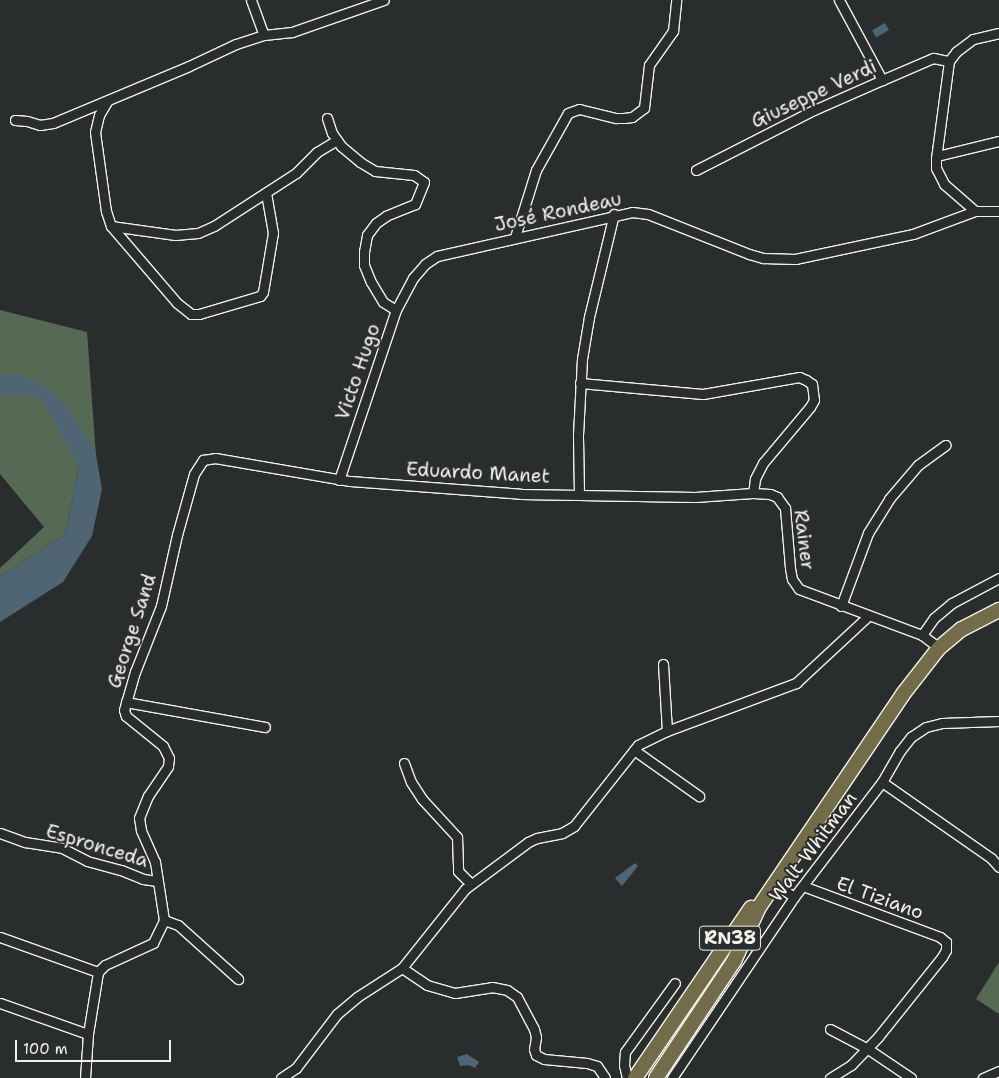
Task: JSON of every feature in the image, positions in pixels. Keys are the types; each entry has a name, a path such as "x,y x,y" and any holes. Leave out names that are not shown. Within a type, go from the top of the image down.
{"main road":[{"name":"RN38","path":"656,1078 734,961 758,907 829,800 903,694 939,648 962,629 999,610"},
{"name":"RN38","path":"635,1078 792,847 829,800"},
{"path":"640,1078 692,1003 701,980"}],"street":[{"path":"251,0 264,36"},
{"path":"15,120 46,125 236,44 264,36 292,32 384,0"},
{"path":"516,237 536,170 568,113 579,109 616,118 632,117 639,113 647,101 649,65 673,31 676,0"},
{"path":"840,0 882,80"},
{"path":"975,212 939,177 936,168 949,61 956,52 973,39 999,32"},
{"name":"Giuseppe Verdi","path":"696,170 814,110 882,80 934,58 949,61"},
{"path":"108,100 99,115 95,132 106,211 111,226 177,303 191,314 199,314 260,296 263,292 272,233 266,192"},
{"path":"327,118 337,140 360,162 375,171 414,175 424,182 415,204 376,223 367,235 364,265 376,292 383,302 396,310"},
{"path":"111,226 175,235 198,233 214,226 296,173 317,152 337,140"},
{"path":"937,156 999,141"},
{"name":"José Rondeau","path":"413,278 425,264 437,256 614,214 632,212 648,214 748,254 783,259 810,257 913,234 975,212 999,211"},
{"path":"579,494 578,435 580,382 589,317 614,214"},
{"name":"Victo Hugo","path":"338,480 396,310 413,278"},
{"path":"580,382 703,394 799,377 812,384 814,400 763,463 755,479 753,493"},
{"path":"841,606 868,533 888,499 918,465 946,445"},
{"name":"Eduardo Manet","path":"203,460 216,458 338,480 521,494 695,496 753,493"},
{"name":"George Sand","path":"164,920 155,862 141,830 139,818 148,796 168,766 170,758 163,746 126,716 124,710 135,672 162,606 177,535 194,474 203,460"},
{"name":"Rainer","path":"753,493 770,494 777,498 786,508 790,568 799,589 922,635 939,648"},
{"path":"922,635 934,618 952,603 999,578"},
{"path":"281,1078 296,1068 336,1014 357,997 402,968 461,893 471,884 528,842 537,838 562,833 574,826 644,740 796,683 868,616"},
{"path":"663,664 666,731"},
{"path":"126,702 265,727"},
{"name":"Walt Whitman","path":"672,1078 794,897 882,782 900,751 911,737 926,727 960,720 999,721"},
{"path":"634,750 699,796"},
{"path":"404,763 411,782 422,799 458,837 458,871 471,884"},
{"path":"882,782 995,856 999,867"},
{"name":"Espronceda","path":"0,832 25,842 62,848 88,861 121,870 143,879 157,881"},
{"path":"774,884 794,897"},
{"name":"El Tiziano","path":"803,886 940,937 946,942 946,950 942,957 868,1049"},
{"path":"86,1078 88,1034 98,972 105,965 152,943 164,920 178,926 238,980"},
{"path":"0,937 98,972"},
{"path":"402,968 427,985 455,994 492,987 508,990 517,997 534,1030 536,1037 534,1049 536,1055 544,1059 587,1063 597,1066 605,1078"},
{"path":"627,1078 624,1065 626,1052 675,983"},
{"path":"0,1003 88,1034"},
{"path":"830,1029 868,1049 911,1078"},
{"path":"830,1078 851,1065 868,1049"},
{"path":"983,1078 999,1070"}],"green space":[{"path":"0,310 87,332 96,455 79,466 65,535 0,576 0,568 44,527 0,474"},
{"path":"999,962 999,1014 976,999"}],"water":[{"path":"885,23 889,30 876,37 872,30"},
{"path":"14,373 45,386 67,406 96,455 102,489 92,536 63,582 0,622 0,576 65,535 79,466 41,398 26,395 0,395 0,376"},
{"path":"635,863 638,866 622,886 615,878"},
{"path":"467,1054 479,1062 475,1068 469,1065 460,1066 457,1057"}]}
